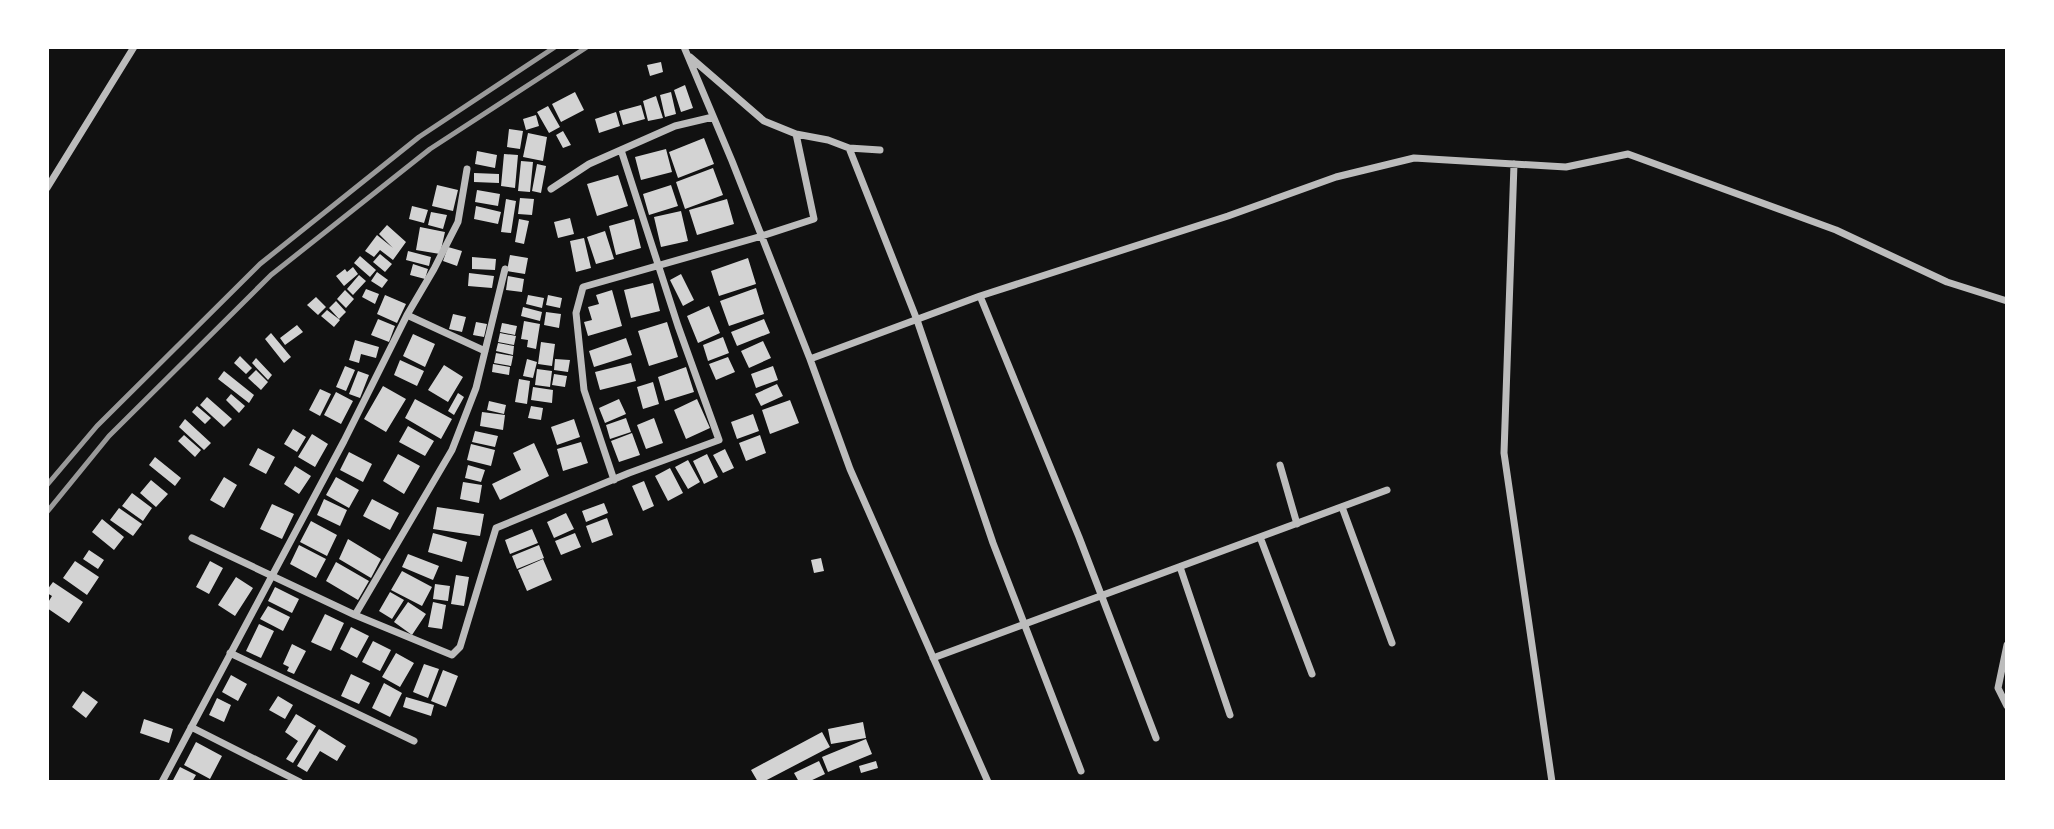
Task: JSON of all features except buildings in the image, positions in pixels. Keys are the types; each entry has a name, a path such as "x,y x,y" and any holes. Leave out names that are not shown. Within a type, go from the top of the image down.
{"street":[{"path":"47,188 134,47"},
{"path":"685,51 732,160 850,469 987,781"},
{"path":"685,51 764,121 796,134 828,140 849,148 880,150"},
{"path":"551,189 589,164 675,126 713,117"},
{"path":"614,480 584,390 576,313 583,287 814,219 796,134"},
{"path":"849,148 916,320 993,542 1081,771"},
{"path":"192,538 355,615 452,654 460,647 496,528 719,439 621,150"},
{"path":"810,359 980,296 1228,216 1336,177 1414,158 1566,167 1628,154 1836,230 1947,282 2007,301"},
{"path":"1514,164 1504,453 1552,782"},
{"path":"162,782 368,395 407,315 434,269 457,222 467,169"},
{"path":"355,615 452,450 476,388 505,269"},
{"path":"980,296 1102,596 1156,738"},
{"path":"407,315 485,351"},
{"path":"1280,466 1297,524"},
{"path":"933,658 1387,491"},
{"path":"1342,507 1392,643"},
{"path":"1260,537 1312,674"},
{"path":"1180,567 1230,715"},
{"path":"2006,647 1998,688 2007,706"},
{"path":"230,653 414,741"},
{"path":"191,727 300,782"}],"railway":[{"path":"47,485 97,426 260,264 419,137 555,47"},
{"path":"47,512 109,436 271,275 430,149 587,47"}]}
